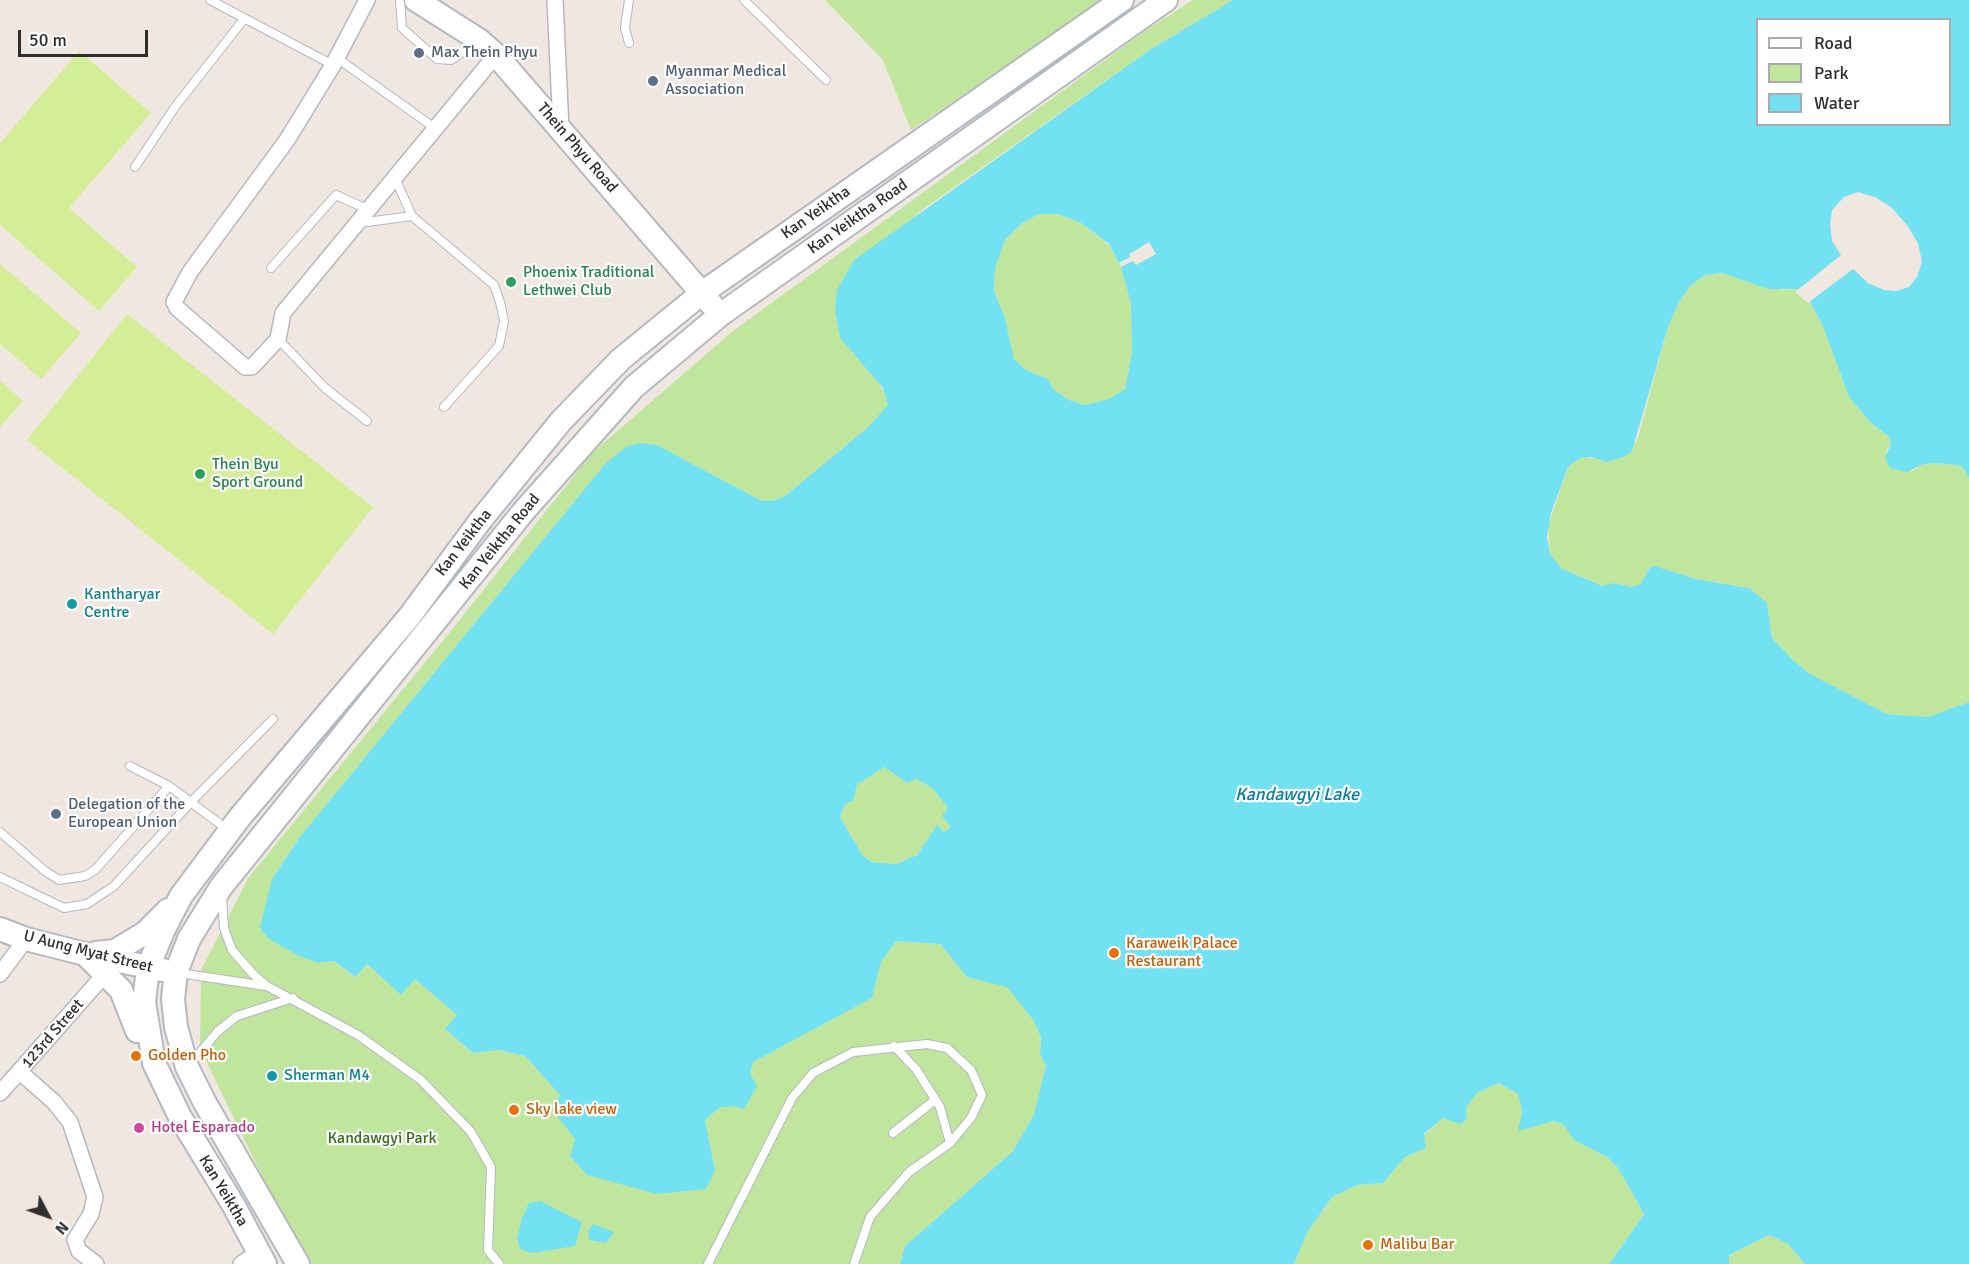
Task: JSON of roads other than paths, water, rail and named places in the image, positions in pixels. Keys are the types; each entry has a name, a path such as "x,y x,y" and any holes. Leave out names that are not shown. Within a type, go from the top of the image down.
{"main road":[{"name":"Thein Phyu Road","path":"416,0 488,48 561,129 720,315"},
{"name":"Kan Yeiktha","path":"255,1260 234,1206 180,1117 154,1063 144,1002 148,968 181,896 229,831 380,653 480,521 561,420 621,358 702,293 1122,0"},
{"name":"Kan Yeiktha Road","path":"298,1264 187,1067 176,1027 173,999 176,972 189,939 221,887 337,741 587,437 634,387 720,315 1166,0"},
{"path":"85,954 115,951 145,933 181,896"},
{"name":"U Aung Myat Street","path":"0,929 26,939 85,954 176,972"},
{"path":"85,954 122,990 134,1024 154,1063"}],"street":[{"path":"367,0 335,61 287,140 190,272 174,302 177,308 244,367 252,367 278,339 283,314 436,129 488,48"},
{"path":"555,0 561,129"},
{"path":"0,974 26,939"},
{"name":"123rd Street","path":"0,1093 105,974"},
{"path":"20,1072 54,1102 70,1122 95,1197 91,1214 75,1240 80,1251 96,1264"}],"lane":[{"path":"210,0 335,61 436,129"},
{"path":"400,0 402,28 437,59 451,60 488,48"},
{"path":"629,0 625,28 629,44"},
{"path":"744,0 826,80"},
{"path":"135,167 175,107 244,18"},
{"path":"395,178 412,216 494,285 504,321 499,346 444,407"},
{"path":"271,268 336,195 369,210"},
{"path":"358,223 412,216"},
{"path":"278,339 325,388 367,421"},
{"path":"0,877 64,908 87,904 114,886 192,801 273,719"},
{"path":"130,766 192,801 229,831"},
{"path":"0,832 45,871 59,880 85,876 95,870 169,786"},
{"path":"221,887 224,928 232,950 243,965 267,986 358,1035 421,1080 471,1132 491,1167 488,1250 499,1264"},
{"path":"176,972 267,986"},
{"path":"187,1067 218,1031 237,1016 292,998"},
{"path":"708,1264 792,1098 813,1073 853,1052 927,1044 947,1048 970,1070 982,1095 971,1118 950,1143 909,1172 870,1217 854,1264"},
{"path":"894,1046 916,1070 935,1100 950,1143"},
{"path":"893,1133 935,1100"}],"water":[{"name":"Kandawgyi Lake","path":"1233,0 1969,0 1969,478 1959,465 1934,463 1921,465 1907,472 1890,468 1885,458 1891,443 1889,437 1870,422 1849,397 1822,324 1806,295 1797,289 1768,289 1723,273 1705,275 1690,286 1679,302 1668,327 1632,451 1624,457 1606,462 1592,457 1580,458 1568,467 1551,513 1547,537 1550,554 1562,569 1603,586 1614,583 1632,587 1641,584 1650,567 1655,566 1696,579 1749,588 1767,603 1772,638 1794,661 1810,674 1887,714 1928,717 1969,702 1969,1264 1805,1264 1788,1244 1769,1235 1729,1255 1729,1264 1609,1264 1644,1214 1618,1168 1607,1157 1574,1140 1563,1124 1553,1121 1518,1131 1522,1112 1518,1094 1499,1083 1477,1093 1466,1108 1467,1119 1460,1124 1443,1118 1424,1134 1426,1148 1405,1157 1383,1183 1358,1185 1332,1197 1308,1231 1294,1264 900,1264 905,1246 1013,1151 1034,1114 1046,1065 1040,1054 1041,1038 1034,1021 1007,987 967,977 940,944 896,941 881,962 872,998 753,1062 750,1074 757,1086 744,1109 732,1106 719,1108 705,1120 715,1170 706,1189 657,1194 587,1175 570,1156 575,1139 553,1111 560,1095 525,1056 499,1050 473,1053 445,1029 457,1015 415,979 401,995 367,964 355,977 334,961 318,963 297,955 269,939 260,928 272,879 299,838 605,464 627,446 641,443 657,445 760,500 772,501 785,496 867,428 888,405 883,388 840,338 835,312 837,290 854,260 1151,49","holes":["1039,214 1058,214 1081,223 1109,244 1121,267 1131,304 1132,353 1125,389 1109,399 1085,405 1069,400 1054,390 1048,379 1026,370 1014,359 1005,318 994,291 995,268 1005,240 1022,223","884,767 907,783 917,779 932,788 948,808 942,816 951,827 944,832 937,825 917,855 896,864 872,862 863,856 840,817 845,804 853,801 857,785"]},
{"path":"540,1201 582,1222 575,1246 532,1253 521,1250 517,1239 522,1218 529,1203"},
{"path":"593,1224 614,1232 606,1243 589,1240 588,1231"}],"place":[{"name":"Max Thein Phyu","path":"419,53"},
{"name":"Myanmar Medical Association","path":"653,81"},
{"name":"Phoenix Traditional Lethwei Club","path":"511,282"},
{"name":"Thein Byu Sport Ground","path":"200,474"},
{"name":"Kantharyar Centre","path":"72,604"},
{"name":"Delegation of the European Union","path":"56,814"},
{"name":"Karaweik Palace Restaurant","path":"1114,953"},
{"name":"Golden Pho","path":"136,1056"},
{"name":"Sherman M4","path":"272,1076"},
{"name":"Sky lake view","path":"514,1110"},
{"name":"Hotel Esparado","path":"139,1128"},
{"name":"Malibu Bar","path":"1368,1245"}],"park label":[{"name":"Kandawgyi Park","path":"382,1139"}]}
